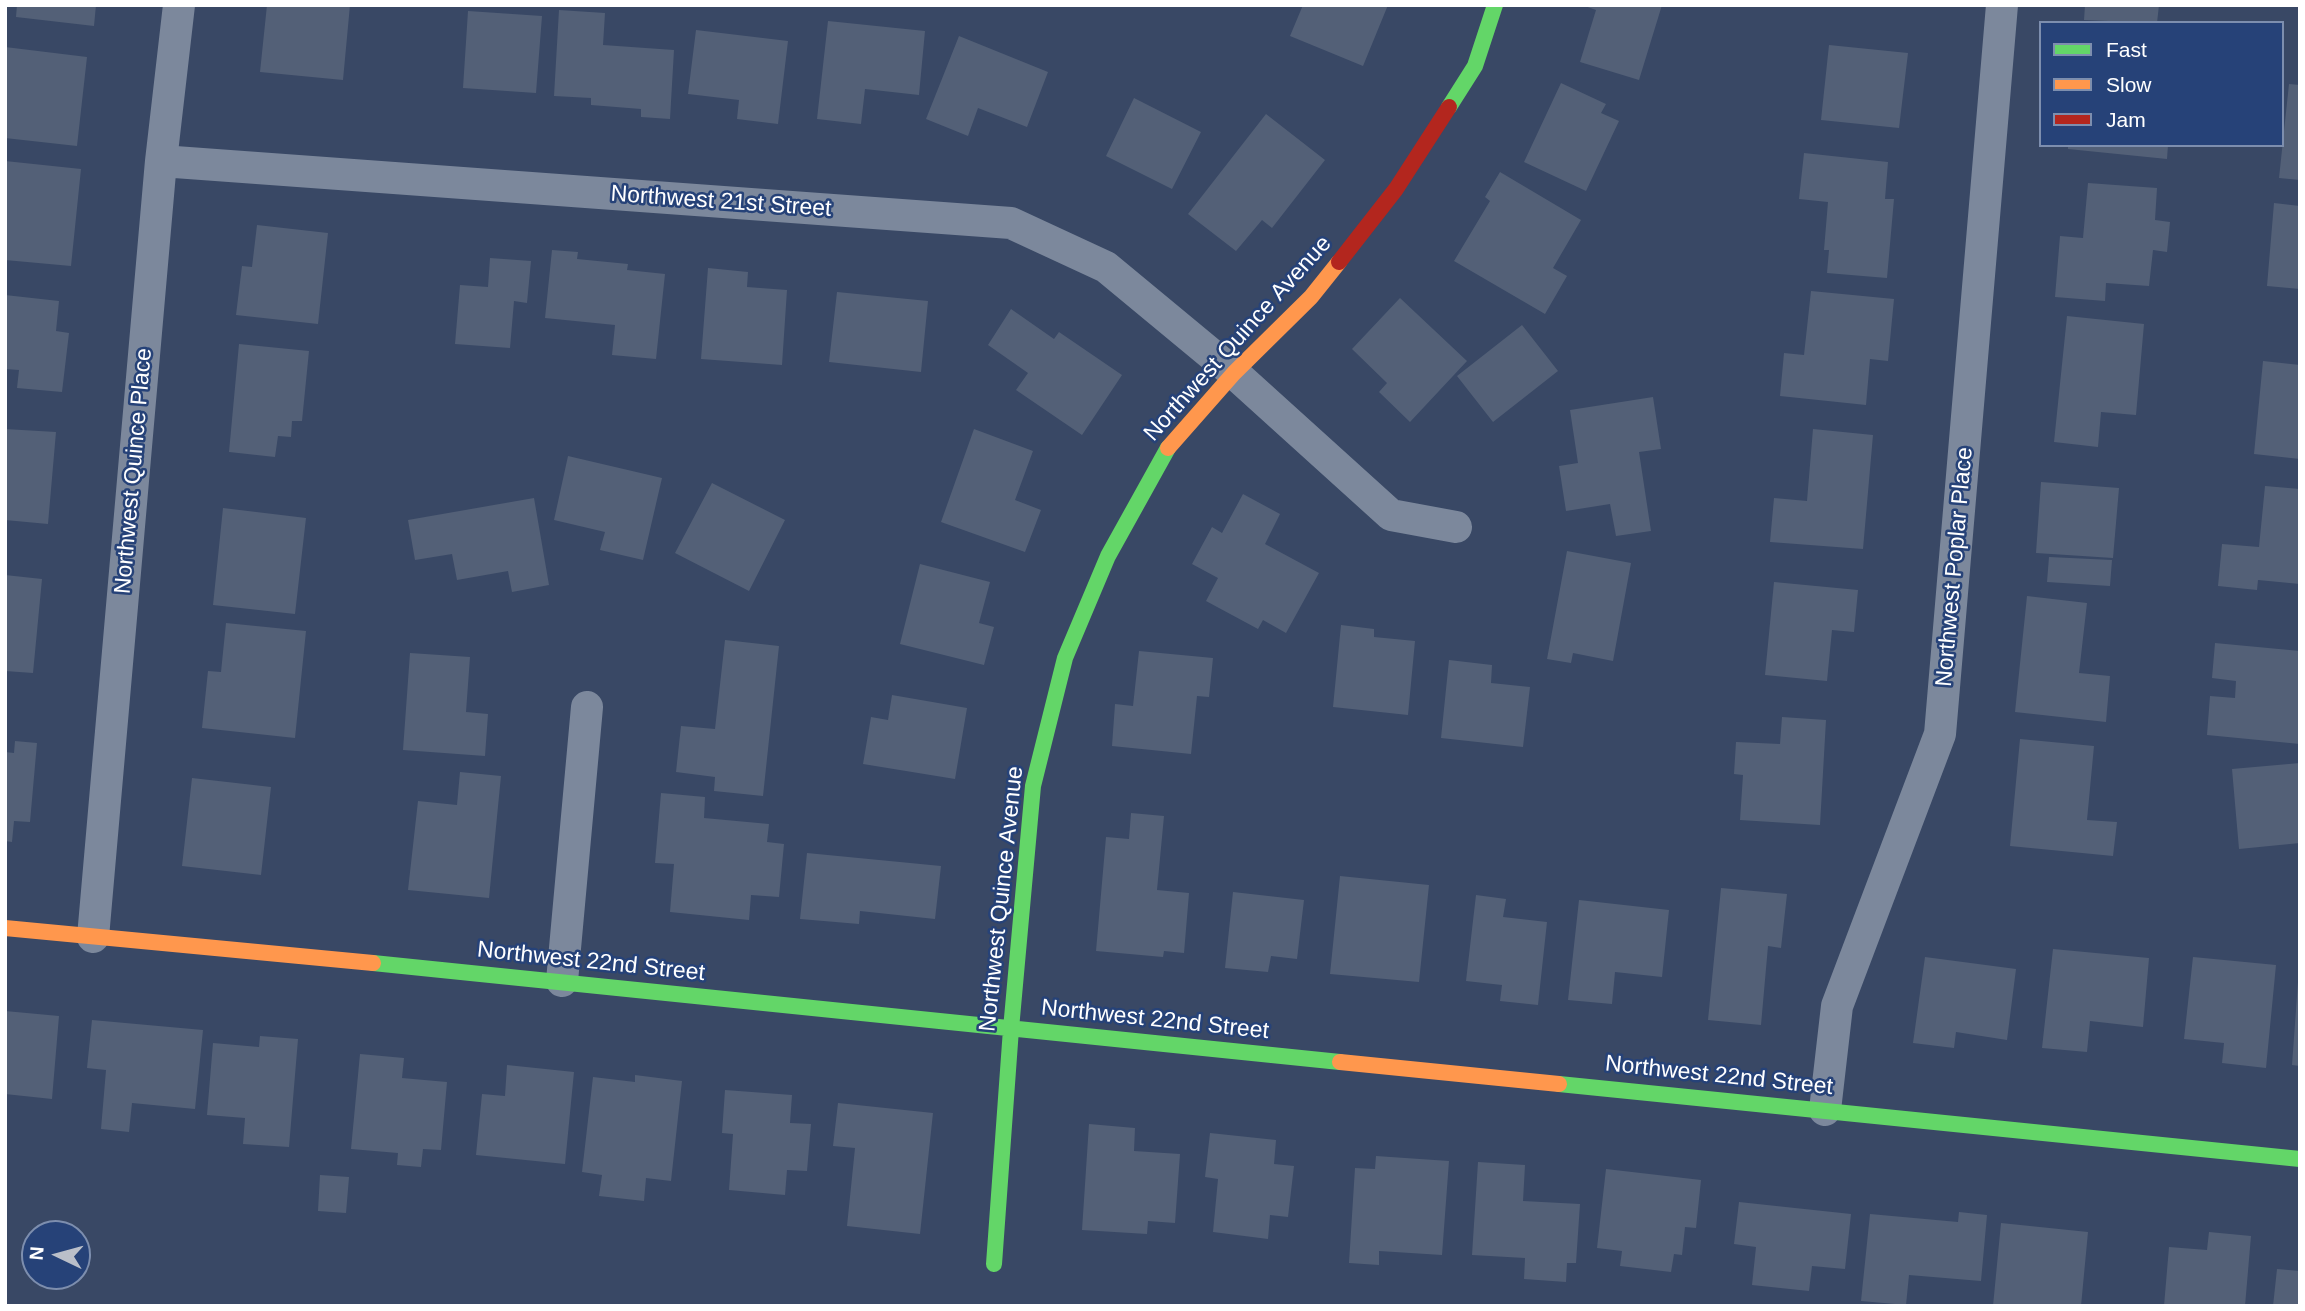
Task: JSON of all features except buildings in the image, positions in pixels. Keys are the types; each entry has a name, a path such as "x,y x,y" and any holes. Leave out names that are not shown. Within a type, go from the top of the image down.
{"street":[{"name":"Northwest Quince Place","path":"93,936 161,161 178,5"},
{"name":"Northwest Quince Avenue","path":"994,1264 1011,1029 1033,786 1065,658 1108,556 1166,450 1234,373 1311,297 1396,189 1475,66 1494,5"},
{"name":"Northwest Poplar Place","path":"1825,1110 1837,1006 1940,734 2002,5"},
{"name":"Northwest 21st Street","path":"161,161 1011,223 1107,267 1234,373 1391,514 1456,527"},
{"path":"562,981 587,708"},
{"name":"Northwest 22nd Street","path":"5,928 562,981 1011,1029 2300,1158"}],"traffic: fast":[{"path":"1449,107 1475,66 1495,5"},
{"path":"994,1264 1011,1029 1033,786 1065,658 1108,556 1168,448"},
{"path":"373,963 1340,1062"},
{"path":"1559,1084 2300,1159"}],"traffic: slow":[{"path":"1168,448 1234,373 1311,297 1339,262"},
{"path":"5,928 373,963"},
{"path":"1340,1062 1559,1084"}],"traffic: jam":[{"path":"1339,262 1396,189 1449,107"}]}
